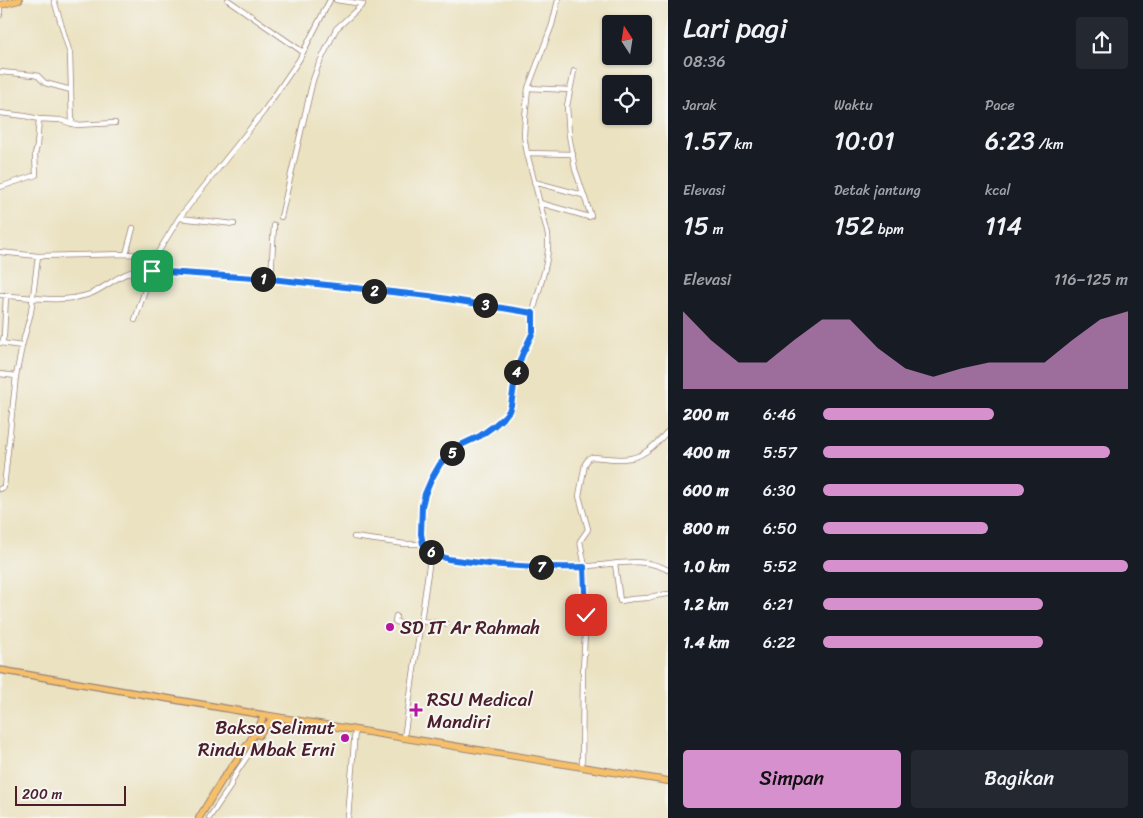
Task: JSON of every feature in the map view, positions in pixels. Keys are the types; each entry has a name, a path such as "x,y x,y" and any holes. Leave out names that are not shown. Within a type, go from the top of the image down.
{"highway":[{"path":"0,5 19,0"},
{"path":"251,743 264,715 668,781"},
{"path":"199,818 251,743 275,717"}],"main road":[{"path":"0,670 264,715"}],"street":[{"path":"54,0 69,50 72,124"},
{"path":"228,0 303,52"},
{"path":"135,320 158,254 179,218 264,111 299,60 330,0"},
{"path":"336,0 364,2"},
{"path":"558,0 552,25 528,88 525,118 524,136 527,153 548,235 549,249 533,313 533,332 516,373 509,411 480,436 453,451 440,464 432,478 422,506 421,534 423,544 431,552 448,559 474,563 555,568 638,562 652,563 668,570"},
{"path":"281,217 313,80 336,29 364,2"},
{"path":"0,5 0,16"},
{"path":"540,203 590,217 591,214 583,195 569,135 567,106 574,71"},
{"path":"0,72 34,75 45,83 71,90"},
{"path":"528,88 570,90"},
{"path":"0,113 60,120 72,124 115,123"},
{"path":"0,187 36,175 35,155 39,119"},
{"path":"527,153 572,154"},
{"path":"534,182 583,195"},
{"path":"179,218 234,224"},
{"path":"271,279 274,225"},
{"path":"126,254 133,228"},
{"path":"0,252 38,256 158,254"},
{"path":"139,270 141,255"},
{"path":"0,489 4,487 16,376 31,312 38,256"},
{"path":"0,295 51,299 79,297 102,288 127,272 139,270 271,279 429,296 533,313"},
{"path":"6,295 4,336 1,343 22,346"},
{"path":"0,374 16,376"},
{"path":"582,767 583,670 586,615 584,567 580,541 588,529 579,490 589,458 634,458 645,453 668,431"},
{"path":"354,537 405,544 423,544"},
{"path":"404,738 431,552"},
{"path":"615,564 621,601 668,594"},
{"path":"396,616 396,622 447,624"},
{"path":"348,818 355,730"},
{"path":"209,818 254,746 251,743"}],"place":[{"name":"SD IT Ar Rahmah","path":"390,627"},
{"name":"RSU Medical Mandiri","path":"416,710"},
{"name":"Bakso Selimut Rindu Mbak Erni","path":"345,738"}],"route":[{"path":"152,271 271,279 429,296 533,313 533,332 528,340 516,373 509,411 501,421 480,436 453,451 440,464 425,494 422,506 421,534 423,544 431,552 448,559 522,567 584,567 586,615"}]}
